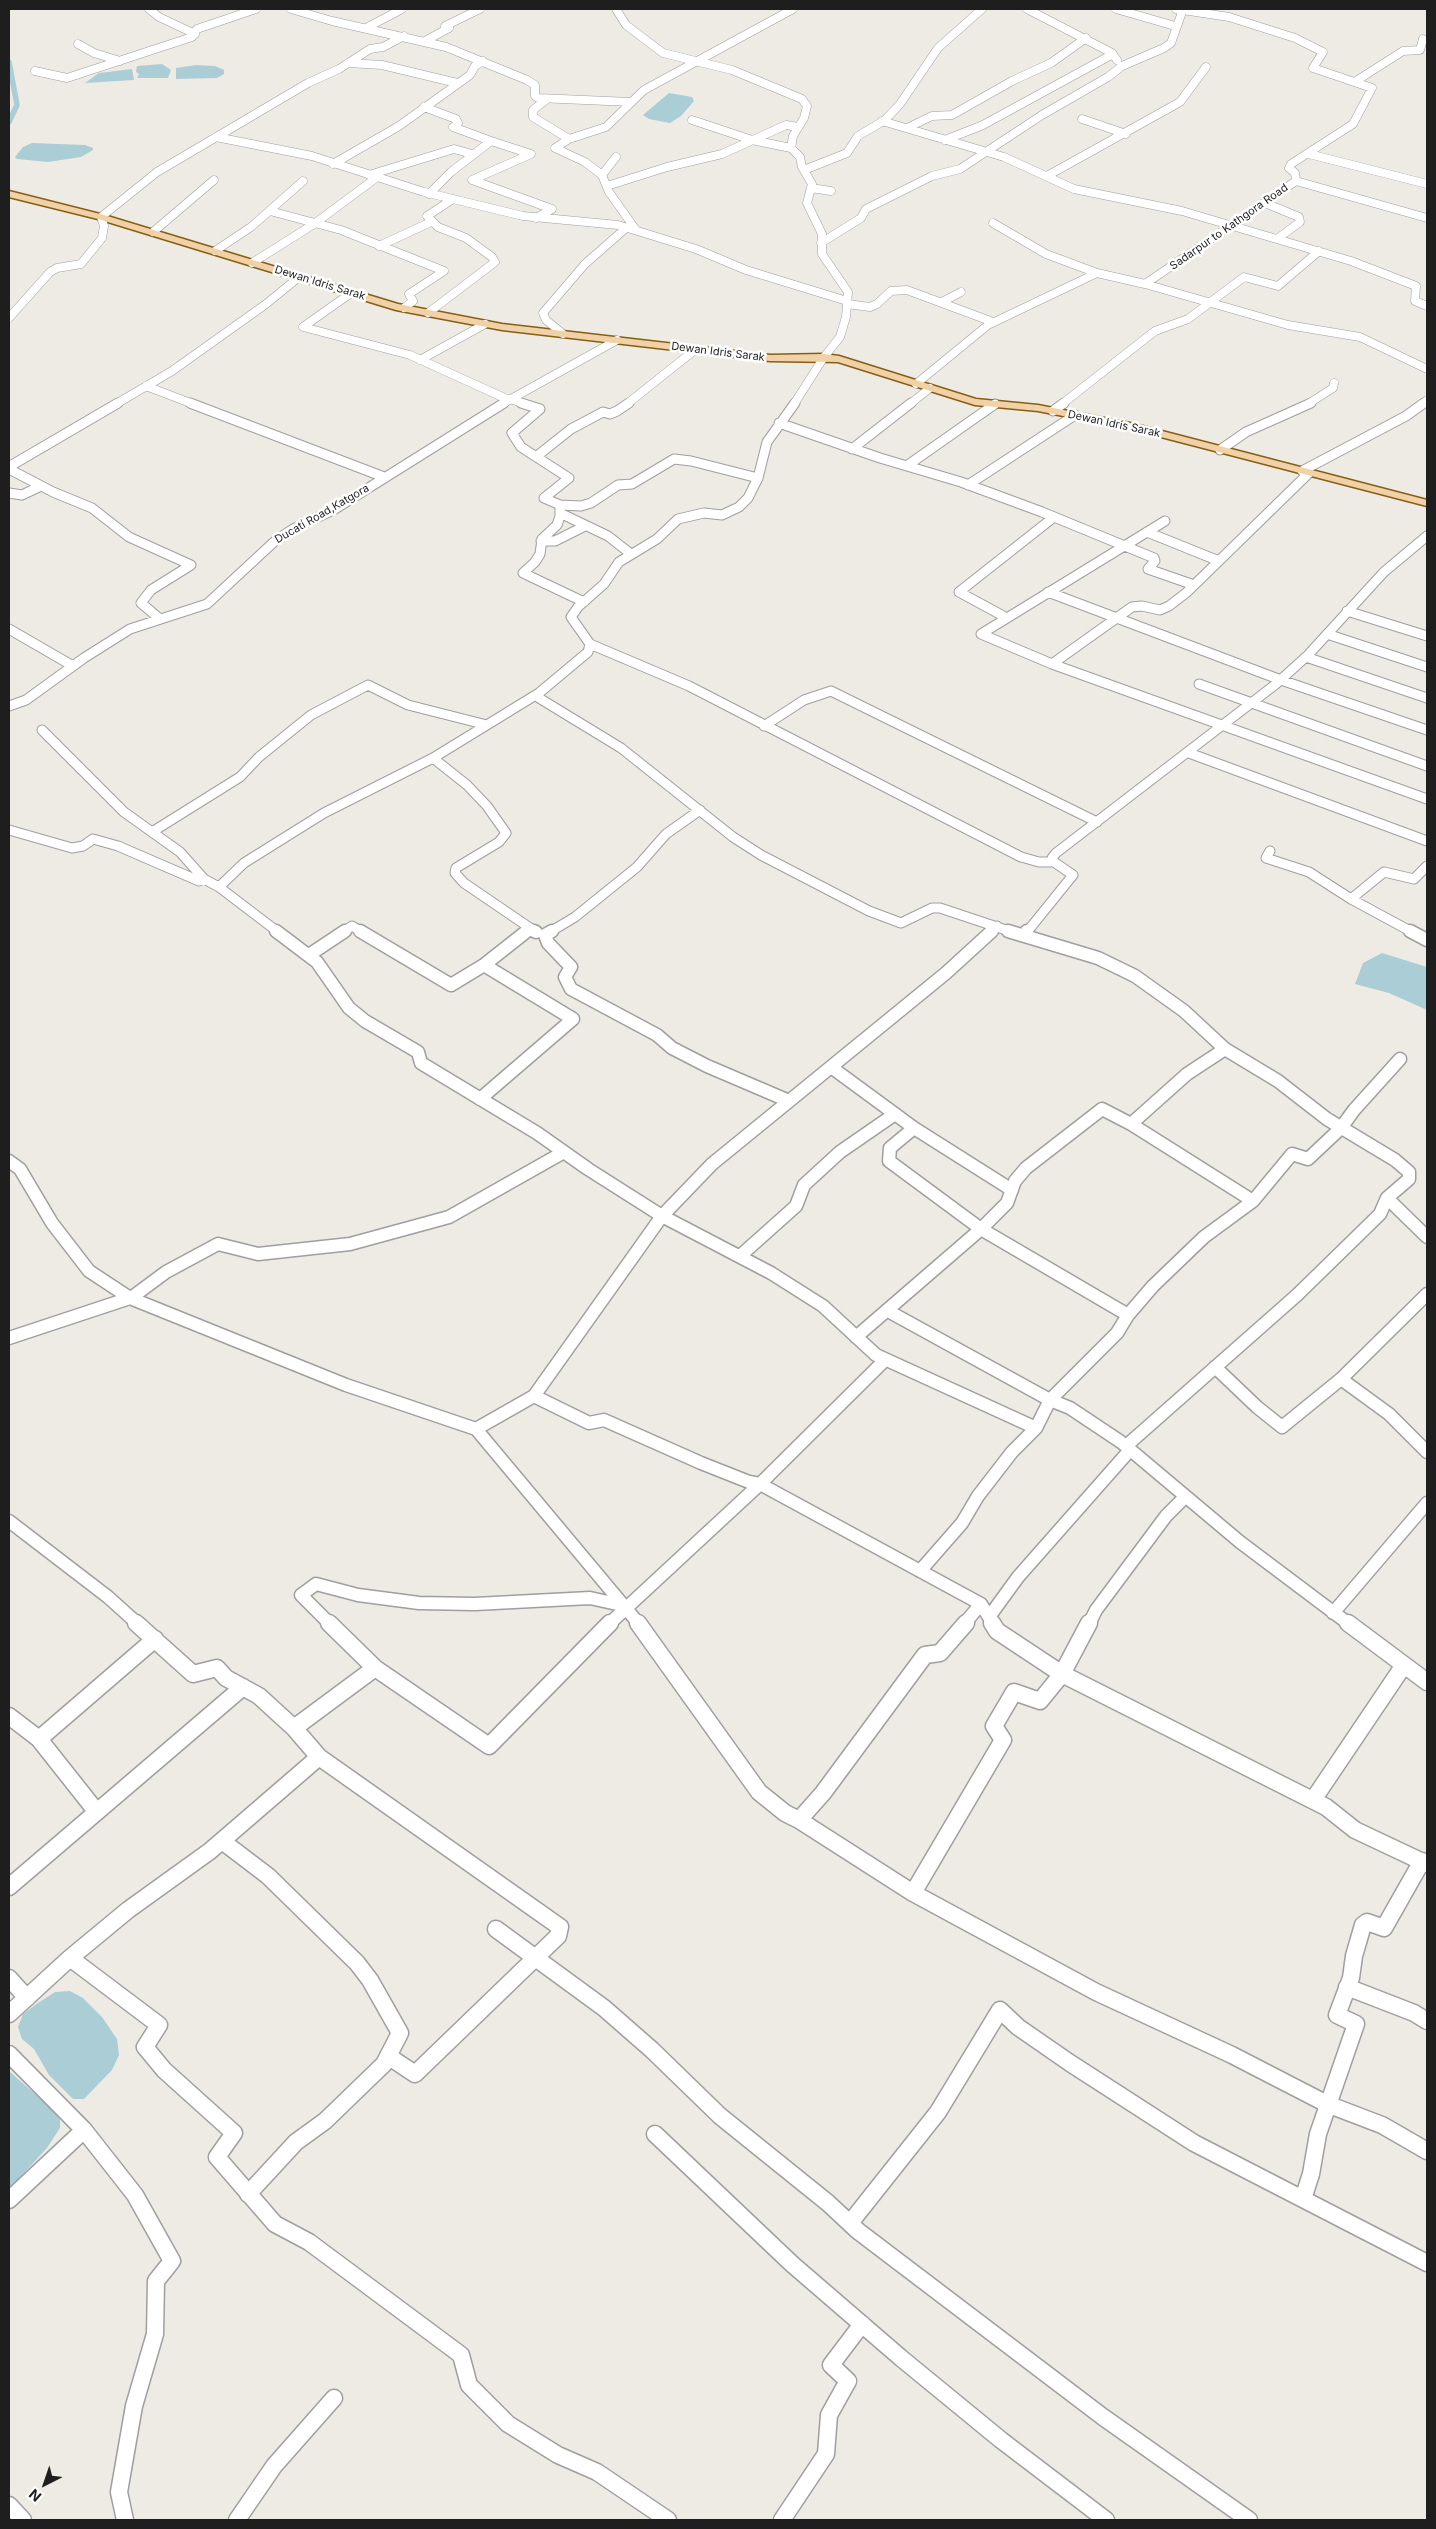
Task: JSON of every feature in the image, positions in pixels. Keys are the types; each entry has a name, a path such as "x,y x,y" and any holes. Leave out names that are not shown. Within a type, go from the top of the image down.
{"main road":[{"name":"Dewan Idris Sarak","path":"9,194 58,204 404,308 486,324 770,358 824,356 839,359 975,402 1053,411 1135,427 1427,503"}],"street":[{"path":"154,9 159,17 195,34"},
{"path":"35,71 64,79 86,70 181,41 195,34 197,30 256,9"},
{"path":"291,9 425,41 483,61 535,85 535,96 547,99 631,102"},
{"path":"366,28 402,9"},
{"path":"425,41 449,28 445,26 480,9"},
{"path":"616,9 626,25 646,42 664,53 732,70 802,99 807,106 804,118 791,141 791,148"},
{"path":"636,230 607,186 602,175 585,162 555,148 569,139 606,127 644,90 793,9"},
{"path":"804,170 847,153 858,136 882,121 900,104 938,48 982,9"},
{"path":"1027,9 1086,38 1113,54 1122,66"},
{"path":"1116,9 1176,26"},
{"path":"821,243 861,218 866,209 932,176 943,172 957,171 1042,115 1108,77 1122,66 1147,57 1171,43 1181,15 1178,10"},
{"path":"1178,10 1229,17 1295,38 1323,52 1313,68 1356,81 1404,51 1420,50 1423,39"},
{"path":"9,318 50,272 57,268 81,264 102,238 104,226 101,217 162,168 294,91 339,69 370,49 390,44 404,36"},
{"path":"907,128 932,116 952,115 1012,81 1051,63 1086,38"},
{"path":"78,44 94,53 120,61"},
{"path":"944,140 983,125 1113,54"},
{"path":"333,164 390,133 470,75 475,66 483,61"},
{"path":"348,62 382,65 457,84"},
{"path":"1047,176 1126,134 1180,102 1206,67"},
{"name":"Sadarpur to Kathgora Road","path":"1145,284 1265,204 1296,181 1295,173 1289,168 1291,164 1353,124 1372,88 1356,81"},
{"path":"547,99 533,110 533,117 569,139"},
{"path":"424,107 456,119 458,123 453,128 531,154 472,180 552,209 536,218"},
{"path":"1082,119 1126,134"},
{"path":"692,120 752,140 791,148 800,157 804,170 812,184 807,203 820,228 822,254 848,292 846,317 840,337 824,356 804,391 767,442 758,478 748,498 739,508 725,514 704,513 682,517 657,539 619,562 604,584 571,617 590,644 673,679 1021,857 1039,862 1054,862 1073,875 1027,930 1026,935"},
{"path":"882,121 1020,163 1074,189 1161,206 1319,251 1416,286 1415,301 1427,306"},
{"path":"607,186 667,167 722,154 786,125 798,127"},
{"path":"216,137 292,151 428,194 536,218 636,230 696,249 746,270 847,302 870,307 877,304 891,291 907,290 993,322"},
{"path":"428,194 472,154 491,140"},
{"path":"252,262 314,224 372,176 442,152 454,150 472,154"},
{"path":"1309,154 1427,184"},
{"path":"602,175 616,156"},
{"path":"153,232 214,180"},
{"path":"215,251 251,227 303,181"},
{"path":"1296,181 1427,218"},
{"path":"811,188 830,191"},
{"path":"428,313 495,262 492,257 466,238 438,227 427,216 453,199"},
{"path":"1265,204 1289,210 1299,217 1300,222 1277,239"},
{"path":"270,211 341,230 444,271 409,294 413,302 404,308"},
{"path":"380,246 431,222"},
{"path":"994,223 1046,254 1097,272 1288,325 1360,337 1427,369"},
{"path":"563,334 546,320 544,313 585,264 626,228"},
{"path":"1053,411 1155,331 1180,323 1246,277 1278,286 1319,251"},
{"path":"916,384 969,338 993,322 1035,304 1097,272"},
{"path":"160,619 141,602 151,590 191,565 129,537 92,508 41,486 9,469 12,465 146,386 233,328 299,277"},
{"path":"942,302 961,292"},
{"path":"351,293 303,327 348,340 354,339 390,348 509,399 540,409 512,433 521,446 569,478 544,498 585,526 608,536 631,554"},
{"path":"420,360 486,324"},
{"name":"Ducati Road,Katgora","path":"9,706 26,700 73,666 130,629 207,604 274,541 293,529 335,509 509,399 617,340"},
{"path":"537,456 571,430 603,412 612,414 639,396 696,349"},
{"path":"1220,450 1246,432 1319,399 1333,388 1334,383"},
{"path":"146,386 384,477"},
{"path":"852,449 930,388"},
{"path":"1052,664 1136,605 1156,610 1165,609 1194,585 1306,472 1406,416 1427,400"},
{"path":"908,465 995,404"},
{"path":"968,484 1075,415"},
{"path":"780,423 852,449 968,484 1054,517 1154,558 1155,561 1148,569 1194,585"},
{"path":"560,509 590,504 618,485 632,484 674,459 691,461 758,478"},
{"path":"9,493 22,494 41,486"},
{"path":"560,509 557,525 541,541 540,554 522,573 584,602"},
{"path":"1007,618 959,592 1054,517"},
{"path":"1164,521 981,634 1052,664 1427,799"},
{"path":"541,541 555,541 585,526"},
{"path":"1147,532 1218,561"},
{"path":"1054,862 1052,858 1056,853 1189,753 1281,680 1306,657 1384,572 1425,540"},
{"path":"1048,592 1114,619 1281,680 1427,730"},
{"path":"1347,611 1427,636"},
{"path":"9,629 73,666"},
{"path":"1326,634 1427,667"},
{"path":"218,887 244,863 324,813 433,758 540,693 588,652 590,644"},
{"path":"1306,657 1427,698"},
{"path":"1199,684 1427,766"},
{"path":"152,832 240,777 259,757 312,715 368,685 408,705 429,712 465,718 487,725"},
{"path":"764,726 804,700 831,691 1097,822"},
{"path":"540,693 539,698 621,748 760,855 895,922 907,922 926,911 940,908 1026,935 1057,947 1098,958 1135,976 1156,988 1184,1011 1225,1050 1278,1081 1341,1128 1395,1160 1409,1172 1410,1179 1387,1198 1380,1214 1296,1295 1128,1448 1018,1577 989,1617"},
{"path":"42,730 124,812 180,852 204,879 218,887 317,962 327,979 350,1008 365,1021 418,1052 421,1063 537,1133 662,1216 771,1272 823,1306 876,1355 1036,1428"},
{"path":"1189,753 1427,840"},
{"path":"433,758 467,785 487,806 506,832 499,842 456,868 455,873 464,883 529,929 545,935 548,943 571,967 565,977 571,989 629,1022 657,1035 672,1048 707,1066 790,1101"},
{"path":"545,935 575,917 598,899 637,867 666,834 700,810"},
{"path":"9,830 72,848 83,846 93,839 118,846 199,881 204,879"},
{"path":"1270,851 1266,858 1309,872 1351,899 1427,940"},
{"path":"1351,899 1384,872 1414,879 1427,866"},
{"path":"308,955 352,926 451,985 484,965 529,929"},
{"path":"476,1429 534,1396 624,1265 662,1216 712,1164 946,973 997,926"},
{"path":"480,1099 573,1019 484,965"},
{"path":"1131,1124 1187,1074 1225,1050"},
{"path":"920,1571 962,1523 978,1496 1012,1452 1036,1428 1050,1400 1117,1333 1128,1315 1153,1286 1204,1237 1253,1201 1292,1154 1308,1158 1341,1128 1354,1110 1400,1059"},
{"path":"831,1067 914,1128 1012,1190"},
{"path":"856,1337 981,1229 1007,1203 1015,1181 1026,1168 1102,1109 1131,1124 1253,1201"},
{"path":"740,1256 796,1206 804,1185 840,1152 895,1114"},
{"path":"914,1128 890,1148 889,1161 981,1229 1128,1315"},
{"path":"9,1338 131,1298 166,1272 218,1244 258,1254 350,1244 449,1217 564,1152"},
{"path":"9,1161 20,1168 52,1223 89,1271 131,1298 346,1385 476,1429 626,1606 759,1792 785,1813 913,1893 1096,1992 1232,2055 1327,2104 1382,2125 1427,2151"},
{"path":"1387,1198 1427,1237"},
{"path":"1215,1367 1257,1407 1282,1427 1341,1379 1427,1294"},
{"path":"888,1311 1050,1400 1070,1408 1128,1448 1240,1542 1427,1682"},
{"path":"626,1606 590,1598 475,1604 419,1603 358,1595 316,1584 301,1595 375,1668 489,1746 626,1606 760,1484 885,1360"},
{"path":"1341,1379 1389,1414 1427,1452"},
{"path":"534,1396 589,1423 604,1420 701,1463 749,1482 760,1484 982,1604 997,1631 1062,1674 1313,1800 1326,1807 1356,1830 1425,1862 1384,1928 1366,1922 1363,1925 1347,1987 1337,2015 1356,2024 1327,2104 1315,2144 1311,2174 1303,2200"},
{"path":"913,1893 1003,1740 994,1726 1014,1692 1040,1701 1062,1674 1096,1610 1166,1516 1185,1497"},
{"path":"1333,1613 1427,1503"},
{"path":"9,1520 108,1597 193,1674 217,1668 226,1678 259,1696 294,1728 319,1757 560,1927 558,1936 415,2074 388,2056"},
{"path":"799,1820 823,1794 925,1655 940,1653 982,1604"},
{"path":"39,1739 155,1639"},
{"path":"1313,1800 1404,1665"},
{"path":"294,1728 375,1668"},
{"path":"9,1887 242,1687"},
{"path":"9,1716 39,1739 96,1811"},
{"path":"9,2014 70,1958 128,1910 222,1841 319,1757"},
{"path":"222,1841 268,1876 366,1974 400,2033 384,2064 325,2121 296,2142 248,2194"},
{"path":"496,1929 604,2008 652,2050 720,2116 976,2323 1038,2366 1103,2417 1191,2477 1249,2520"},
{"path":"70,1958 159,2024 145,2048 164,2070 234,2133 217,2157 275,2224 309,2242 460,2355 469,2386 508,2424 558,2455 597,2472 668,2520"},
{"path":"9,1978 27,1998"},
{"path":"1347,1987 1427,2021"},
{"path":"850,2223 938,2112 1000,2010 1018,2026 1070,2063 1103,2082 1194,2143 1427,2263"},
{"path":"9,2054 41,2084 84,2130 134,2195 172,2261 156,2281 154,2334 134,2406 119,2492 124,2520"},
{"path":"9,2200 84,2130"},
{"path":"655,2134 792,2264 862,2324 1001,2440 1106,2520"},
{"path":"782,2520 826,2454 830,2424 829,2415 848,2381 831,2365 862,2324"},
{"path":"237,2520 274,2466 334,2398"},
{"path":"9,2505 23,2520"}],"water":[{"path":"162,64 171,70 168,78 137,78 139,74 136,72 137,66"},
{"path":"196,65 215,66 224,70 224,74 217,78 176,79 176,68"},
{"path":"132,69 134,80 85,83 99,73"},
{"path":"669,93 692,97 694,101 681,116 670,123 649,119 643,115"},
{"path":"32,143 85,145 93,148 93,150 81,157 48,162 17,159 15,157 23,147"},
{"path":"1382,953 1427,967 1427,1010 1389,993 1355,984 1363,963"},
{"path":"70,1991 83,1998 102,2017 117,2039 119,2055 112,2070 84,2099 73,2099 49,2075 34,2049 22,2039 18,2027 23,2014 38,2003 55,1992"},
{"path":"9,2071 56,2111 60,2120 60,2128 47,2148 9,2189"}],"waterway":[{"path":"9,62 17,105 9,122"}]}
